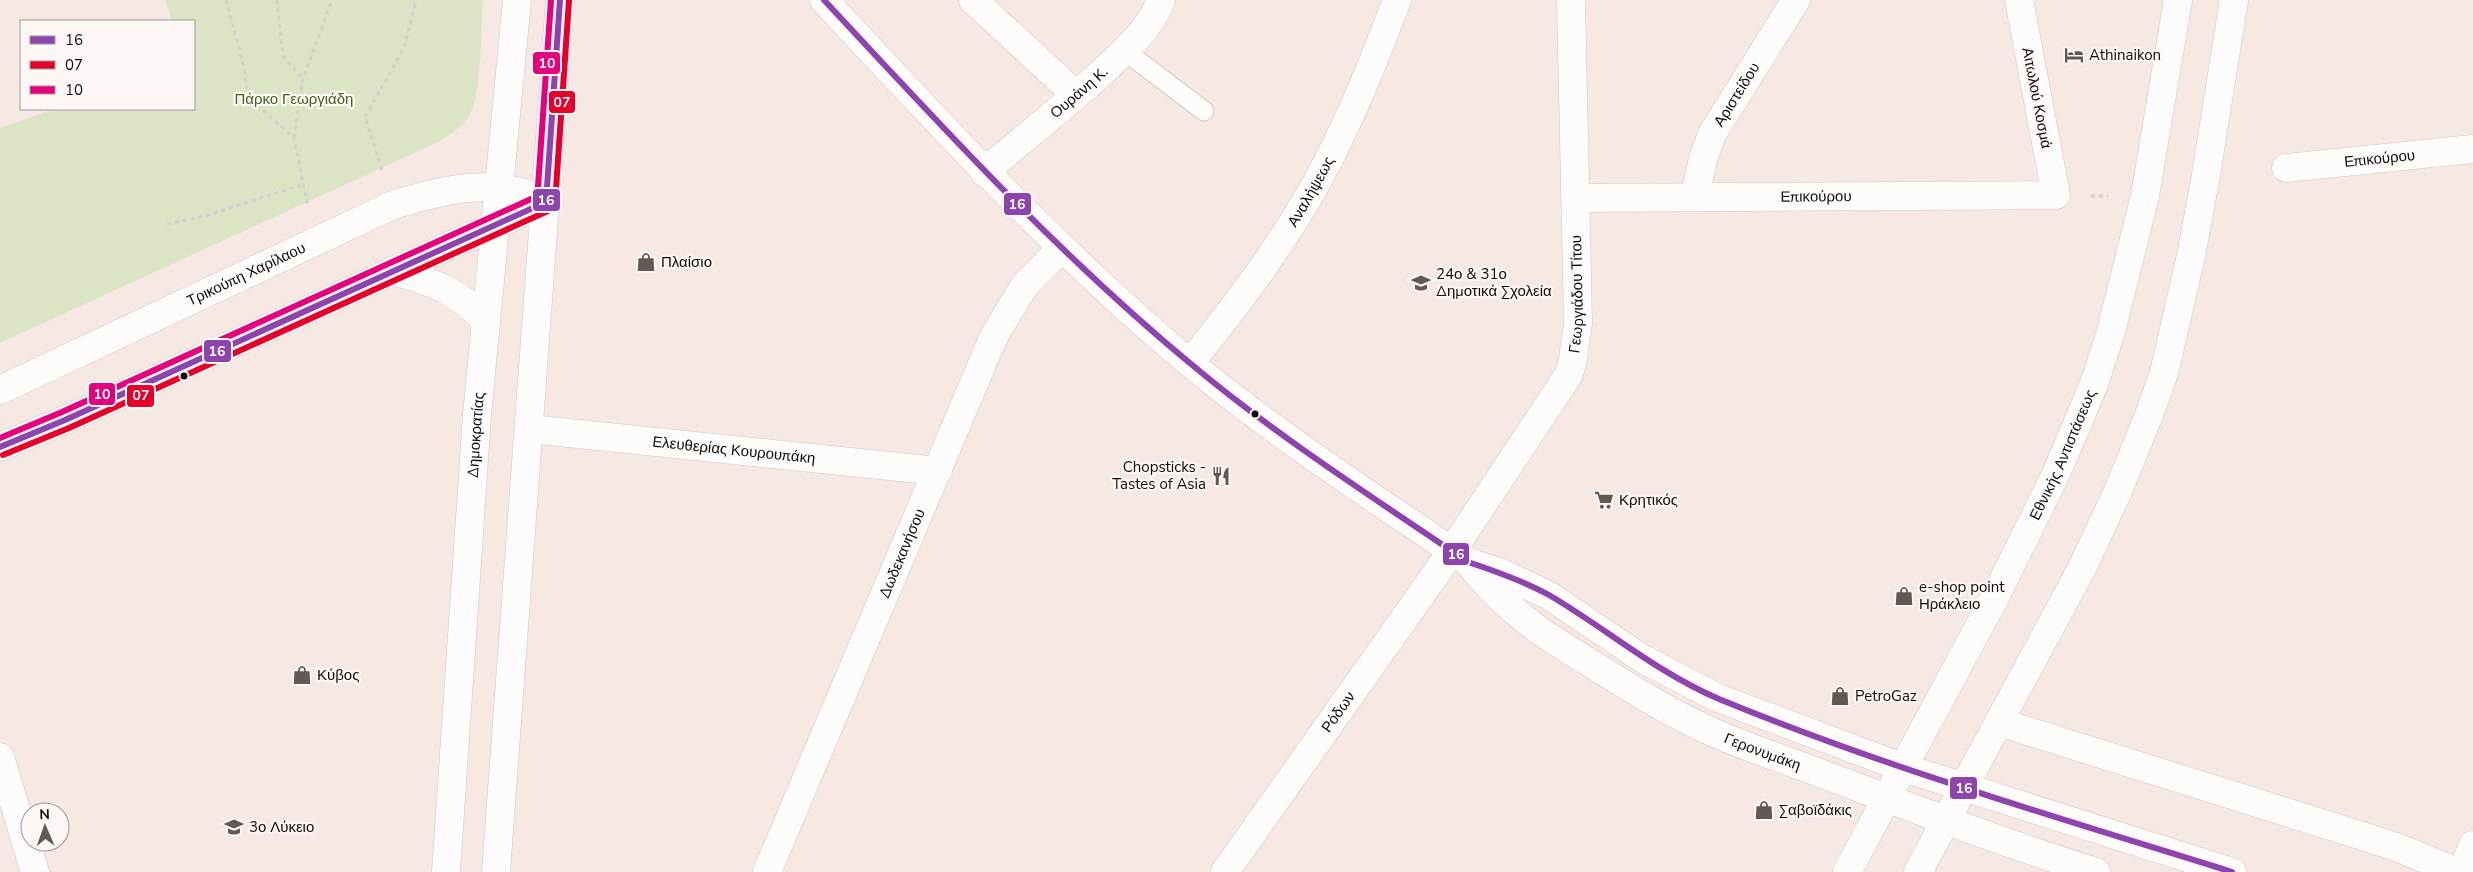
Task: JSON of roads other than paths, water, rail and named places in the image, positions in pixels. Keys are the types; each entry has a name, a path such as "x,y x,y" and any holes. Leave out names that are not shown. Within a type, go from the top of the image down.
{"street":[{"name":"Δημοκρατίας","path":"446,872 477,415 501,187 517,0"},
{"path":"496,872 560,0"},
{"name":"Γερονυμάκη","path":"824,0 984,172 1061,249 1190,364 1240,404 1460,556 1548,595 1643,659 1696,688 1904,768 2232,872"},
{"path":"973,0 1076,95"},
{"name":"Ουράνη Κ.","path":"984,172 1125,51 1154,16 1161,0"},
{"name":"Αναλήψεως","path":"1190,364 1256,277 1308,196 1346,124 1397,0"},
{"name":"Γεωργιάδου Τίτου","path":"1460,556 1569,374 1574,359 1578,323 1571,0"},
{"name":"Αριστείδου","path":"1695,196 1703,159 1712,134 1796,0"},
{"name":"Αιτωλού Κοσμά","path":"2019,0 2056,196"},
{"name":"Εθνικής Αντιστάσεως","path":"1847,872 1995,597 2041,507 2080,421 2110,335 2144,196 2178,0"},
{"path":"1918,872 1947,822 2082,568 2118,491 2149,415 2164,373 2200,210 2234,0"},
{"name":"Επικούρου","path":"2286,168 2473,149"},
{"name":"Τρικούπη Χαρίλαου","path":"0,390 393,205 452,189 478,186 501,187 524,192 546,202"},
{"name":"Επικούρου","path":"1576,198 1695,196 2056,196"},
{"path":"0,447 149,382 546,202"},
{"name":"Δωδεκανήσου","path":"767,872 994,336 1007,312 1026,285 1061,249"},
{"path":"392,271 433,282 447,289 475,309 486,322"},
{"name":"Ελευθερίας Κουρουπάκη","path":"530,429 938,471"},
{"name":"Γερονυμάκη","path":"1460,556 1488,587 1522,619 1649,700 1720,735 2000,842 2096,872"},
{"name":"Ρόδων","path":"1225,872 1460,556"},
{"path":"1999,722 2399,848 2457,872"},
{"path":"0,757 35,872"},
{"path":"2462,872 2473,845"}],"lane":[{"path":"1125,51 1204,111"}],"place":[{"name":"Athinaikon","path":"2074,55"},
{"name":"Πλαίσιο","path":"646,262"},
{"name":"24ο & 31ο Δημοτικά Σχολεία","path":"1421,283"},
{"name":"Chopsticks - Tastes of Asia","path":"1221,476"},
{"name":"Κρητικός","path":"1604,500"},
{"name":"e-shop point Ηράκλειο","path":"1904,596"},
{"name":"Κύβος","path":"302,675"},
{"name":"PetroGaz","path":"1840,696"},
{"name":"Σαβοϊδάκις","path":"1764,810"},
{"name":"3ο Λύκειο","path":"234,827"}],"park label":[{"name":"Πάρκο Γεωργιάδη","path":"294,99"}]}
